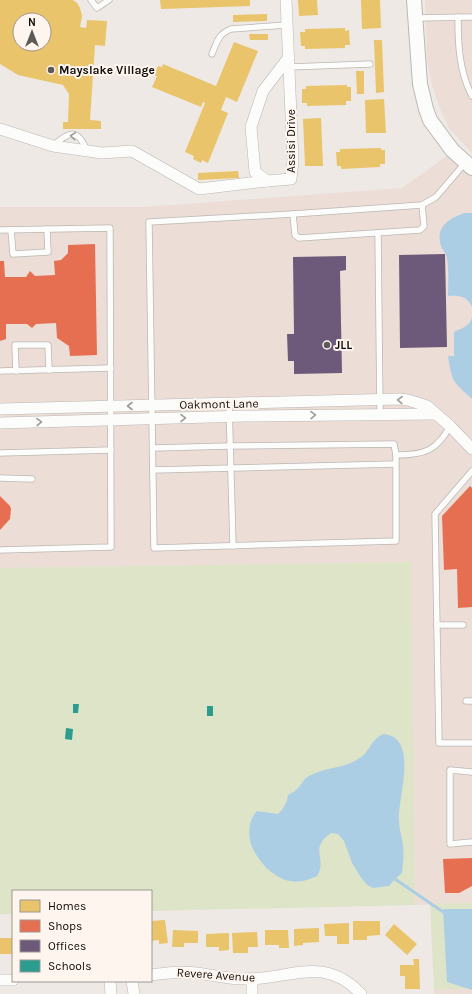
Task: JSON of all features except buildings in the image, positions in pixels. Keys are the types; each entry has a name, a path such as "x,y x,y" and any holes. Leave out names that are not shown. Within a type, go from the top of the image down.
{"street":[{"name":"Assisi Drive","path":"267,181 291,180 293,161 286,0"},
{"path":"414,0 420,84 426,109 430,120 437,131 452,150 469,165"},
{"path":"267,181 255,172 251,127 263,91 289,62"},
{"path":"0,129 53,146 87,152 102,153 132,150 199,189 267,181"},
{"name":"Oakmont Lane","path":"0,410 111,406 408,400 427,406 450,426 472,449"},
{"name":"Oakmont Lane","path":"0,423 230,417 435,414"},
{"name":"Revere Avenue","path":"152,975 185,972 252,980 312,971 331,974 342,978 351,984 361,994"},
{"path":"0,980 12,980"},
{"path":"252,980 252,994"},
{"path":"110,982 111,994"},
{"path":"132,982 134,994"}],"lane":[{"path":"91,0 97,8 109,0"},
{"path":"458,17 458,50 466,84 472,96"},
{"path":"415,18 472,17"},
{"path":"212,54 219,37 224,32 231,29 287,25"},
{"path":"289,62 370,64"},
{"path":"153,448 394,444 396,456 396,541 154,548 149,222 293,214 422,204 436,197 469,165"},
{"path":"293,214 295,235 299,238 420,230 424,226 422,204"},
{"path":"0,230 110,228 111,368 111,547 0,550"},
{"path":"11,230 13,254 48,252 47,229"},
{"path":"378,233 380,414"},
{"path":"16,371 15,345 48,345 49,370"},
{"path":"0,372 111,368"},
{"path":"230,404 233,546"},
{"path":"396,456 412,455 429,450 443,439 450,426"},
{"path":"0,453 111,450"},
{"path":"153,470 395,464"},
{"path":"472,471 434,514 439,743 472,743"},
{"path":"0,478 32,479"},
{"path":"437,624 463,625"},
{"path":"472,772 450,770 450,844 472,842"}],"shaded area":[{"path":"425,0 472,0 472,153 449,128 440,109 431,82 427,60"},
{"path":"448,155 472,176 472,903 415,905 410,562 0,568 0,207 144,207 402,188"},
{"path":"434,989 472,989 472,994 434,994"}],"green space":[{"path":"411,562 415,905 152,911 152,890 12,890 12,914 0,914 0,568"},
{"path":"472,903 472,989 434,989 430,904"}],"water":[{"path":"465,213 472,213 472,307 465,298 448,296 447,258 441,246 440,239 440,234 445,224"},
{"path":"472,317 472,399 454,381 448,356 454,356 454,332 467,325"},
{"path":"384,734 395,738 401,746 404,757 403,785 399,811 399,827 403,842 402,873 389,886 373,888 367,885 352,863 344,841 338,834 331,833 324,839 319,849 321,864 317,876 297,882 278,877 259,859 251,845 249,829 254,814 257,811 278,814 285,805 288,795 295,791 307,777 321,771 346,765 358,759 376,739"},
{"path":"443,909 472,909 472,990 447,982"}],"waterway":[{"path":"395,879 446,914"}],"place":[{"name":"Mayslake Village","path":"51,70"},
{"name":"JLL","path":"327,345"}]}
